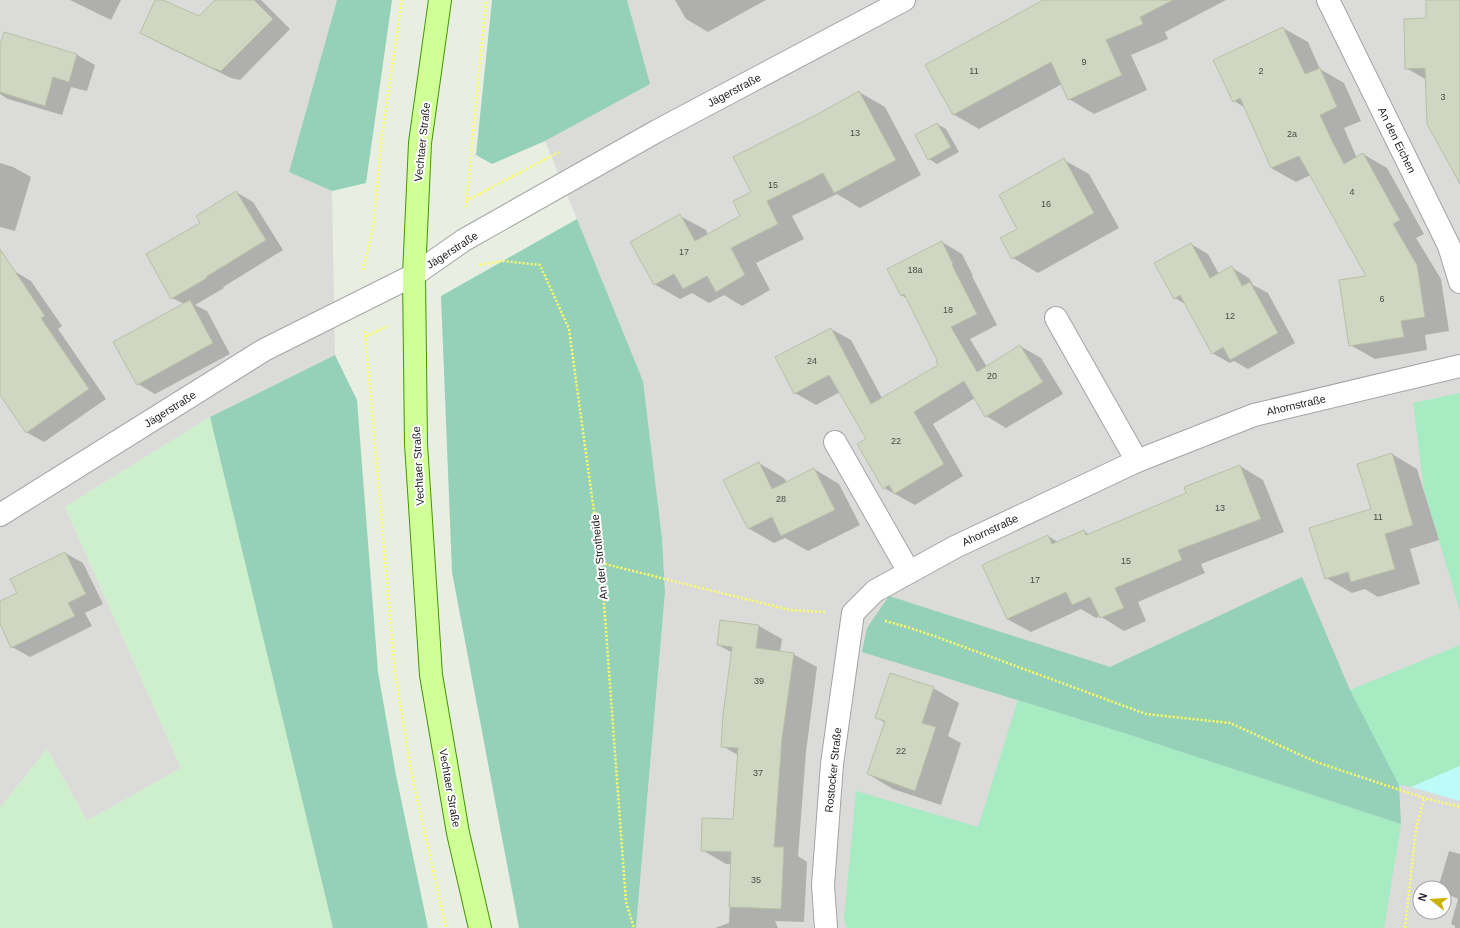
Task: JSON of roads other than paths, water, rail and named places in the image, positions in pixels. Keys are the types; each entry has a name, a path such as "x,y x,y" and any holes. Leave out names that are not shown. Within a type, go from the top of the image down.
{"main road":[{"name":"Vechtaer Straße","path":"440,0 420,143 414,275 416,444 431,675 458,832 480,928"}],"street":[{"name":"Jägerstraße","path":"2,509 264,350 414,275 464,240 656,131 904,0"},
{"name":"An den Eichen","path":"1328,0 1449,246 1460,282"},
{"path":"1056,318 1137,460"},
{"name":"Ahornstraße","path":"853,613 875,591 955,546 1137,460 1254,415 1460,366"},
{"path":"835,442 909,572"},
{"name":"Rostocker Straße","path":"826,928 823,885 832,764 853,613"}]}
